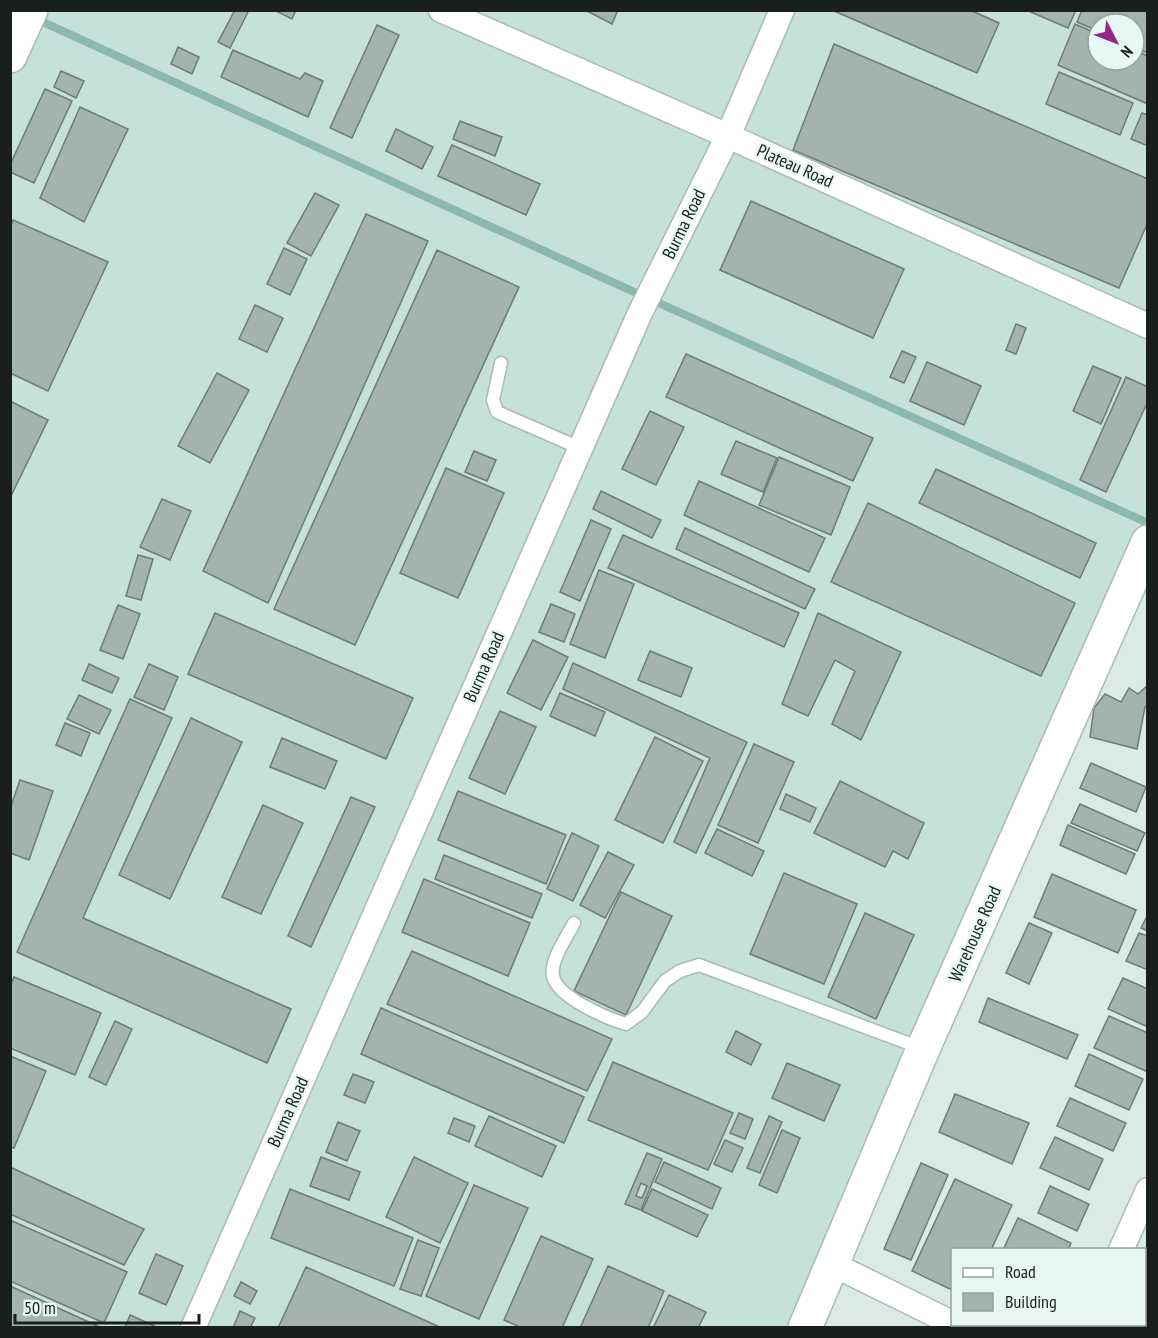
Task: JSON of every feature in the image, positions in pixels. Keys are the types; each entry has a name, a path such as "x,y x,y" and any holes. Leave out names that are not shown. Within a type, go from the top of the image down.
{"main road":[{"path":"14,49 31,11"},
{"name":"Warehouse Road","path":"805,1328 923,1049 1146,545"}],"street":[{"name":"Plateau Road","path":"441,10 728,136 1148,326"},
{"name":"Burma Road","path":"193,1328 640,313 728,136 782,10"},
{"path":"1122,1248 1148,1190"},
{"path":"832,1264 951,1323"}],"lane":[{"path":"501,363 493,400 497,412 580,448"},
{"path":"574,923 556,960 552,975 559,989 606,1018 626,1024 648,1005 665,981 680,971 699,965 862,1029 923,1049"}],"shaded area":[{"path":"10,11 1147,11 1147,582 949,1024 818,1327 11,1327"}],"building":[{"path":"235,10 249,10 230,48 218,42"},
{"path":"274,10 296,10 292,19"},
{"path":"585,10 618,10 612,24"},
{"path":"970,10 999,23 977,73 834,11"},
{"path":"1026,10 1076,10 1068,28"},
{"path":"1082,10 1148,10 1148,53 1146,52 1146,12 1086,12 1086,26 1077,22"},
{"path":"1075,24 1086,29 1086,72 1146,72 1146,55 1148,56 1148,104 1058,65"},
{"path":"377,25 399,35 352,138 330,128"},
{"path":"834,44 1148,179 1148,222 1119,288 793,150"},
{"path":"178,47 199,57 192,74 171,64"},
{"path":"233,50 300,79 305,73 323,81 308,117 221,77"},
{"path":"61,71 84,81 76,98 54,87"},
{"path":"1059,72 1133,103 1120,135 1046,104"},
{"path":"45,89 72,101 34,183 10,172 10,165"},
{"path":"80,107 128,129 84,222 40,198"},
{"path":"1142,113 1148,115 1148,146 1131,139"},
{"path":"460,121 502,137 495,156 453,139"},
{"path":"396,129 433,147 422,169 386,151"},
{"path":"452,145 540,184 526,215 438,176"},
{"path":"315,193 339,205 311,256 287,243"},
{"path":"751,201 904,269 873,338 720,270"},
{"path":"366,214 428,241 268,603 203,571"},
{"path":"13,220 108,262 48,391 10,373 10,227"},
{"path":"284,248 307,259 290,295 267,284"},
{"path":"437,250 519,287 355,645 274,609"},
{"path":"255,305 283,318 267,352 239,339"},
{"path":"1016,324 1026,328 1016,354 1006,350"},
{"path":"902,351 916,357 904,383 890,377"},
{"path":"686,354 873,438 853,481 666,397"},
{"path":"927,362 981,386 964,425 910,401"},
{"path":"1093,366 1121,378 1101,424 1073,411"},
{"path":"217,373 249,390 210,463 178,446"},
{"path":"1126,377 1148,387 1148,401 1106,492 1080,480"},
{"path":"10,401 48,420 10,498"},
{"path":"650,411 684,427 656,485 622,469"},
{"path":"736,441 777,458 763,492 721,474"},
{"path":"474,451 496,460 487,481 465,472"},
{"path":"779,457 850,487 831,535 759,505"},
{"path":"446,468 504,493 458,598 400,573"},
{"path":"936,469 1096,543 1080,578 919,503"},
{"path":"699,481 825,538 809,572 684,515"},
{"path":"601,491 661,520 652,538 593,509"},
{"path":"162,499 191,511 170,560 140,547"},
{"path":"868,503 1075,603 1041,676 831,582"},
{"path":"591,520 611,529 580,601 560,592"},
{"path":"685,528 815,589 805,609 676,549"},
{"path":"623,535 799,613 784,647 608,568"},
{"path":"138,555 153,559 141,600 126,596"},
{"path":"599,570 634,584 605,658 570,644"},
{"path":"551,604 575,614 564,642 539,632"},
{"path":"118,605 140,614 123,659 100,650"},
{"path":"215,613 413,698 386,759 188,674"},
{"path":"818,613 901,652 861,740 832,724 855,671 835,660 808,716 782,704"},
{"path":"533,640 568,657 541,710 507,693"},
{"path":"650,651 692,668 681,697 638,680"},
{"path":"573,663 747,742 696,853 674,842 710,758 563,689"},
{"path":"89,664 119,678 112,693 82,680"},
{"path":"149,664 178,677 164,710 134,697"},
{"path":"1148,685 1148,708 1145,707 1137,749 1090,737 1094,708 1105,694 1121,702 1129,688 1138,694"},
{"path":"560,693 605,712 595,736 550,716"},
{"path":"79,695 111,710 99,734 67,719"},
{"path":"130,699 172,718 83,918 291,1009 267,1063 17,952"},
{"path":"500,711 536,727 505,794 469,778"},
{"path":"191,718 242,742 170,899 119,875"},
{"path":"65,723 90,733 81,756 56,745"},
{"path":"655,737 703,761 663,843 615,820"},
{"path":"282,738 337,761 325,789 270,767"},
{"path":"754,744 794,762 758,843 718,825"},
{"path":"1091,763 1146,787 1136,812 1080,788"},
{"path":"20,780 53,791 29,860 10,853 10,809"},
{"path":"840,781 924,823 908,859 893,851 885,867 814,833"},
{"path":"458,791 566,835 546,884 438,840"},
{"path":"786,794 816,808 810,822 780,809"},
{"path":"351,797 375,807 311,947 288,936"},
{"path":"1080,804 1145,833 1137,851 1071,823"},
{"path":"263,805 303,823 261,914 222,897"},
{"path":"1068,825 1135,854 1126,874 1060,845"},
{"path":"717,829 764,851 752,876 705,853"},
{"path":"572,833 599,846 573,901 547,889"},
{"path":"608,852 634,865 605,918 580,905"},
{"path":"444,855 542,894 532,918 435,879"},
{"path":"784,873 857,904 824,984 750,954"},
{"path":"1052,874 1136,910 1118,953 1034,917"},
{"path":"424,879 530,923 508,976 402,932"},
{"path":"621,892 672,916 626,1015 574,991"},
{"path":"865,913 914,935 876,1019 828,997"},
{"path":"1148,914 1148,931 1141,928"},
{"path":"1029,923 1052,933 1029,984 1006,973"},
{"path":"1139,933 1148,936 1148,970 1126,961"},
{"path":"412,951 612,1039 587,1091 387,1004"},
{"path":"14,977 101,1013 75,1075 10,1048 10,986"},
{"path":"1123,978 1148,989 1148,1027 1108,1009"},
{"path":"988,998 1078,1035 1067,1059 979,1022"},
{"path":"381,1008 584,1097 564,1143 361,1054"},
{"path":"1109,1016 1148,1033 1148,1072 1094,1048"},
{"path":"115,1021 132,1029 106,1085 89,1077"},
{"path":"736,1031 761,1044 751,1065 726,1052"},
{"path":"1089,1054 1143,1079 1129,1110 1075,1086"},
{"path":"10,1056 46,1071 14,1148 10,1147"},
{"path":"613,1062 733,1113 708,1170 588,1120"},
{"path":"787,1063 840,1085 824,1121 772,1098"},
{"path":"353,1074 374,1082 365,1103 344,1095"},
{"path":"955,1094 1029,1123 1012,1164 939,1132"},
{"path":"1070,1098 1126,1123 1113,1151 1057,1126"},
{"path":"739,1113 753,1119 745,1139 730,1133"},
{"path":"489,1116 556,1146 542,1177 475,1146"},
{"path":"769,1116 782,1122 760,1173 747,1168"},
{"path":"454,1118 475,1126 469,1142 448,1133"},
{"path":"338,1122 360,1131 347,1161 326,1152"},
{"path":"782,1130 800,1138 777,1193 759,1185"},
{"path":"1055,1137 1103,1159 1089,1190 1040,1168"},
{"path":"725,1140 743,1148 732,1172 714,1164"},
{"path":"647,1153 662,1159 641,1210 625,1204","holes":["641,1183 647,1186 642,1198 636,1196"]},
{"path":"321,1157 360,1172 349,1200 310,1186"},
{"path":"414,1157 468,1183 440,1243 386,1217"},
{"path":"664,1162 721,1188 712,1209 655,1182"},
{"path":"921,1163 948,1175 911,1260 884,1249"},
{"path":"10,1167 144,1229 124,1265 10,1214"},
{"path":"955,1179 1012,1205 992,1248 951,1248 951,1290 912,1271"},
{"path":"474,1185 528,1208 479,1319 426,1296"},
{"path":"1050,1186 1089,1204 1077,1231 1038,1213"},
{"path":"290,1189 413,1238 394,1286 271,1238"},
{"path":"652,1189 708,1215 697,1237 642,1211"},
{"path":"1018,1218 1071,1243 1069,1248 1004,1248"},
{"path":"10,1220 127,1272 104,1323 10,1281"},
{"path":"541,1236 593,1259 562,1328 522,1328 504,1320"},
{"path":"418,1240 439,1248 421,1296 400,1289"},
{"path":"156,1254 183,1266 166,1305 139,1293"},
{"path":"608,1266 664,1291 648,1328 580,1328"},
{"path":"306,1267 442,1328 278,1328"},
{"path":"241,1282 257,1291 250,1304 234,1296"},
{"path":"10,1286 102,1328 10,1328"},
{"path":"669,1295 706,1312 698,1328 653,1328"},
{"path":"1148,1307 1148,1328 1132,1328 1133,1326 1146,1326"},
{"path":"240,1311 255,1318 250,1328 233,1328"},
{"path":"130,1315 159,1328 125,1328"},
{"path":"1007,1326 1034,1326 1034,1328"}],"waterway":[{"path":"34,18 1148,523"}]}
